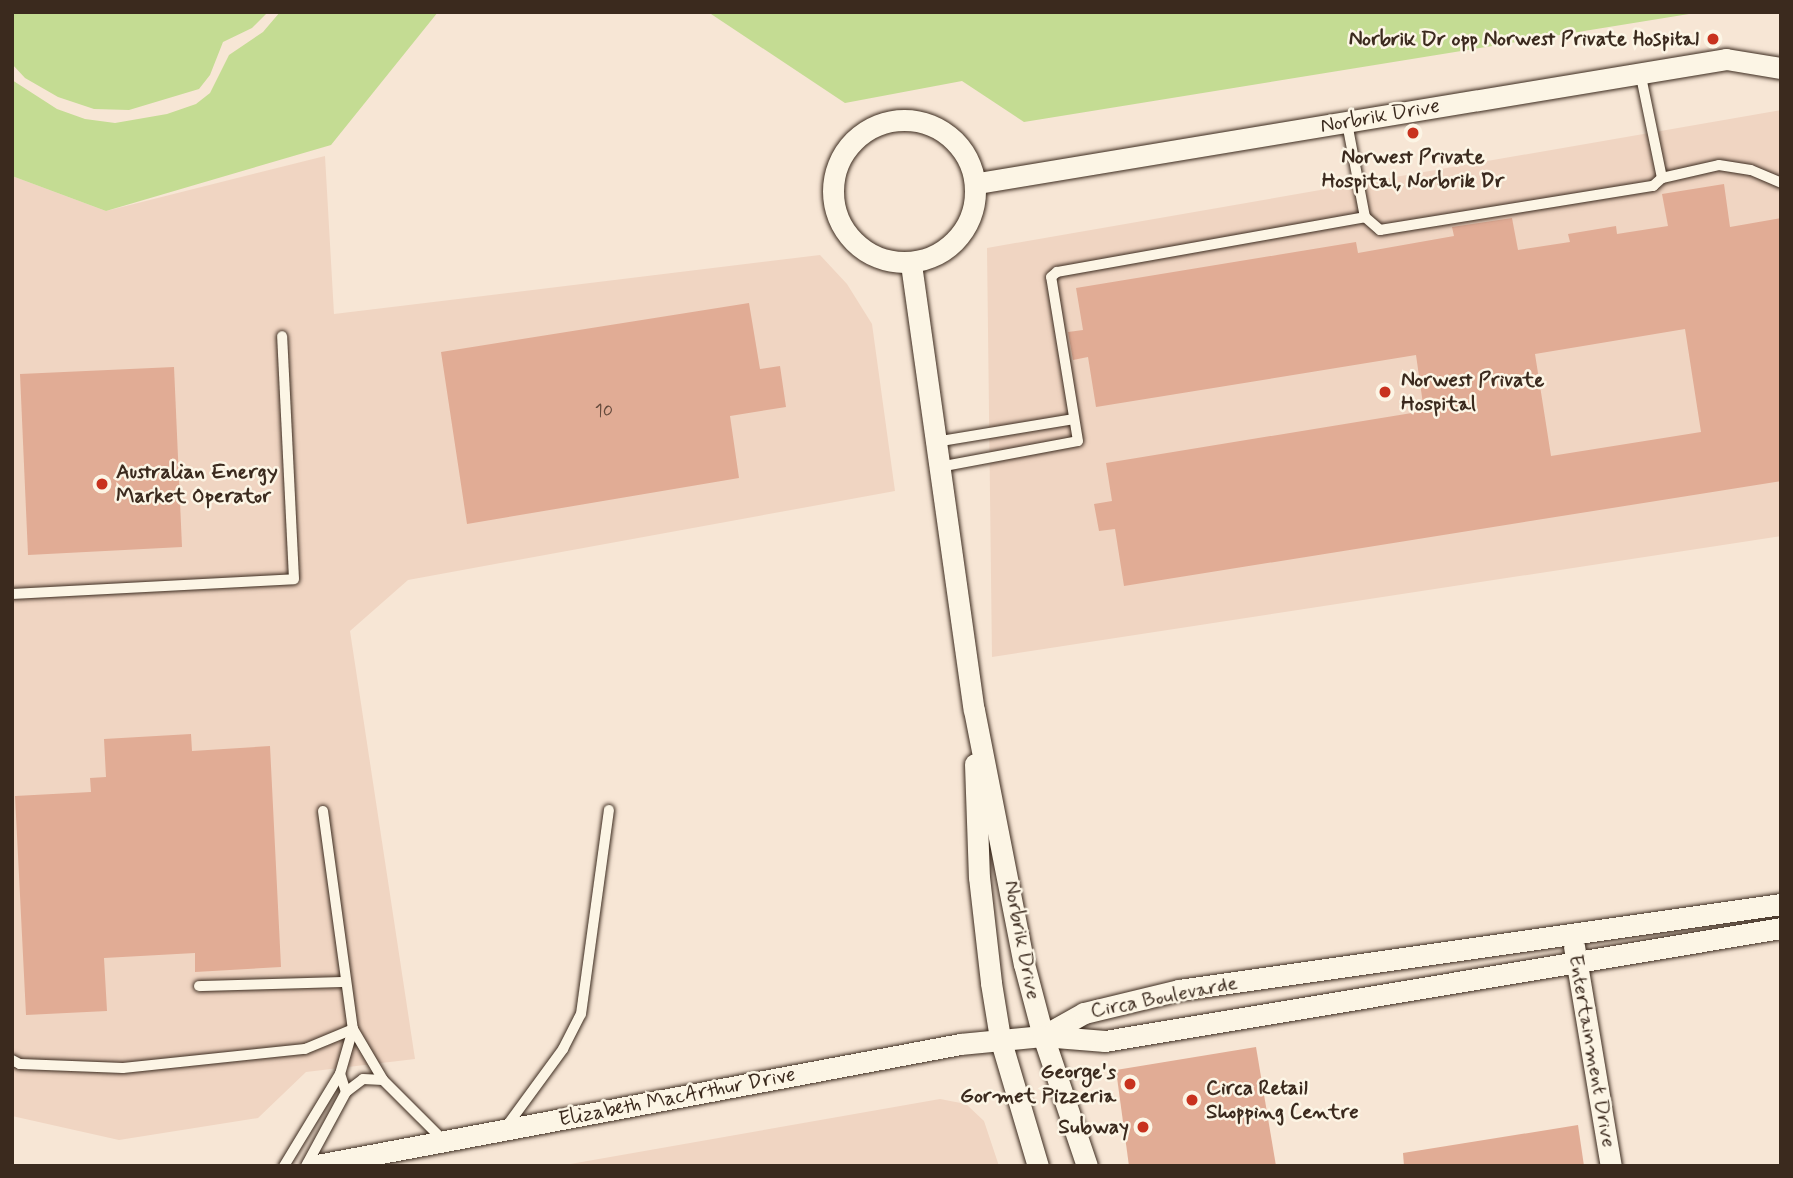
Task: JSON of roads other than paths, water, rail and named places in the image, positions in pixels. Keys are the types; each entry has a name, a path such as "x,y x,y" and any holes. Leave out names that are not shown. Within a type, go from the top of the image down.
{"street":[{"name":"Norbrik Drive","path":"978,183 1640,72 1727,60 1781,68"},
{"path":"906,118 930,123 950,135 966,154 978,183 972,214 960,236 940,253 911,264 870,255 850,239 835,212 832,187 837,163 859,134 881,122 906,118"},
{"name":"Norbrik Drive","path":"911,264 974,709 1043,1036 1087,1166"},
{"name":"Norbrik Drive","path":"974,709 979,877 1000,1038 1038,1166"},
{"name":"Circa Boulevarde","path":"1043,1036 1084,1013 1179,990 1572,937 1781,904"},
{"name":"Circa Boulevarde","path":"1043,1036 1105,1041 1781,928"},
{"name":"Entertainment Drive","path":"1572,937 1612,1166"},
{"name":"Elizabeth MacArthur Drive","path":"312,1166 1000,1038 1043,1036"}],"lane":[{"path":"1640,72 1662,178"},
{"path":"1347,122 1365,217 1374,227 1387,231 1653,186 1662,178 1719,165 1751,170 1781,183"},
{"path":"939,467 1078,441 1051,278 1057,272 1365,217"},
{"path":"12,594 294,579 282,336"},
{"path":"935,442 1074,419"},
{"path":"505,1129 563,1049 581,1014 609,810"},
{"path":"323,811 353,1029 383,1080 444,1141"},
{"path":"199,986 346,982"},
{"path":"12,1060 20,1064 123,1068 305,1049 353,1029"},
{"path":"284,1166 340,1074 353,1029"},
{"path":"340,1074 346,1092"},
{"path":"306,1166 346,1092 363,1079 383,1080"}],"place":[{"name":"Norbrik Dr opp Norwest Private Hospital","path":"1713,39"},
{"name":"Norwest Private Hospital, Norbrik Dr","path":"1413,133"},
{"name":"Norwest Private Hospital","path":"1385,392"},
{"name":"Australian Energy Market Operator","path":"102,484"},
{"name":"George's Gormet Pizzeria","path":"1130,1084"},
{"name":"Circa Retail Shopping Centre","path":"1192,1100"},
{"name":"Subway","path":"1143,1127"}]}
